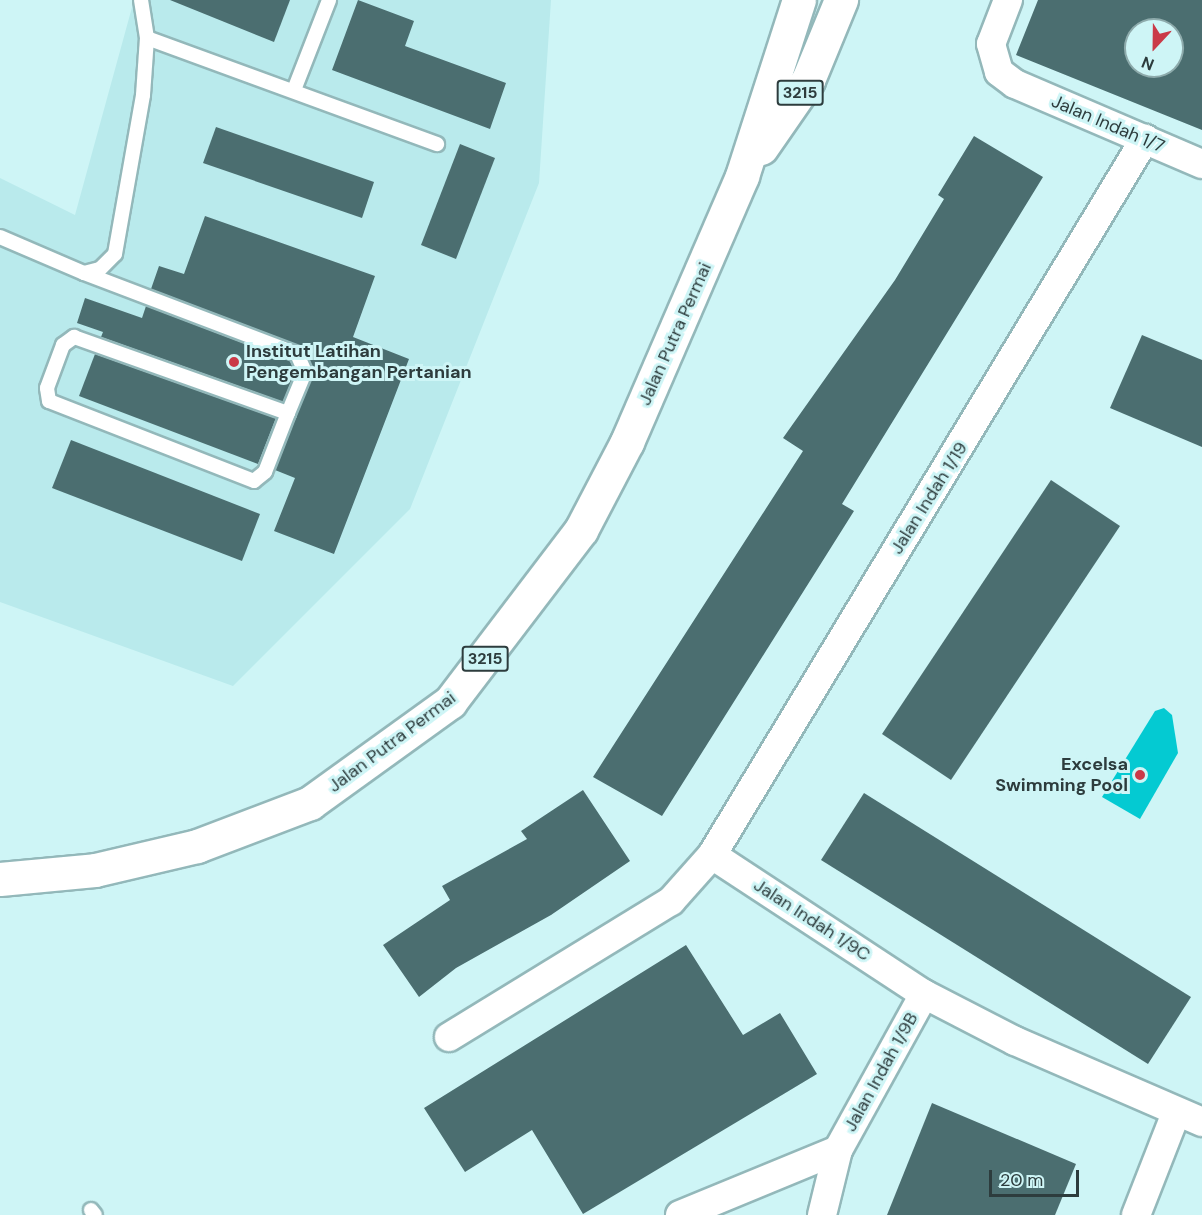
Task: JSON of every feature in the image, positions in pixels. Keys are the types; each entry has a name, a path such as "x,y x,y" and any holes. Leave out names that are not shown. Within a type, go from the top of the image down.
{"main road":[{"name":"Jalan Putra Permai","path":"0,879 95,870 196,846 310,803 450,702 581,530 627,442 741,176 799,0"},
{"name":"Jalan Putra Permai","path":"741,176 808,80 841,0"}],"street":[{"name":"Jalan Indah 1/7","path":"1008,0 992,44 999,72 1015,84 1202,164"},
{"name":"Jalan Indah 1/19","path":"712,855 1145,139"},
{"name":"Jalan Indah 1/9C","path":"712,855 924,994 1189,1118"},
{"path":"449,1037 671,901 712,855"},
{"name":"Jalan Indah 1/9B","path":"822,1215 838,1150 924,994"},
{"path":"1136,1215 1189,1118"},
{"name":"Jalan Indah 1/9B","path":"680,1215 838,1150"}],"lane":[{"path":"84,273 100,269 115,254 131,185 147,38 141,0"},
{"path":"294,90 329,0"},
{"path":"147,38 437,144"},
{"path":"0,237 84,273 303,358 304,372 288,414 265,472 255,481 55,405 46,394 63,345 74,336 288,414"}],"shaded area":[{"name":"Institut Latihan Pengembangan Pertanian","path":"134,0 551,0 539,183 410,509 233,686 0,602 0,178 75,215"}],"water":[{"name":"Excelsa Swimming Pool","path":"1164,708 1172,715 1178,753 1140,819 1102,797 1155,711"}],"building":[{"path":"170,0 290,0 274,42"},
{"path":"358,0 414,21 405,46 506,83 490,129 332,70"},
{"path":"1038,0 1202,0 1202,130 1016,55"},
{"path":"216,127 374,182 362,218 203,163"},
{"path":"974,136 1043,177 842,504 854,511 662,816 593,777 803,451 783,438 895,280 944,199 938,195"},
{"path":"460,144 495,158 456,259 421,245"},
{"path":"205,216 375,276 353,337 409,359 334,554 274,531 295,478 275,470 314,372 305,350 151,289 159,266 184,274"},
{"path":"85,298 142,318 146,306 290,361 295,372 283,402 101,337 103,332 77,323"},
{"path":"1142,335 1202,360 1202,447 1110,408"},
{"path":"95,354 276,418 258,464 79,396"},
{"path":"71,440 260,514 242,561 52,488"},
{"path":"1051,480 1120,526 951,780 882,734"},
{"path":"583,790 630,861 551,915 456,968 419,997 383,945 450,900 442,886 527,839 521,831"},
{"path":"864,793 1191,997 1148,1064 821,860"},
{"path":"686,945 743,1035 780,1013 817,1074 583,1214 532,1130 465,1172 424,1108"},
{"path":"932,1103 1076,1164 1055,1215 887,1215"}],"place":[{"name":"Institut Latihan Pengembangan Pertanian","path":"234,362"},
{"name":"Excelsa Swimming Pool","path":"1140,775"}]}
